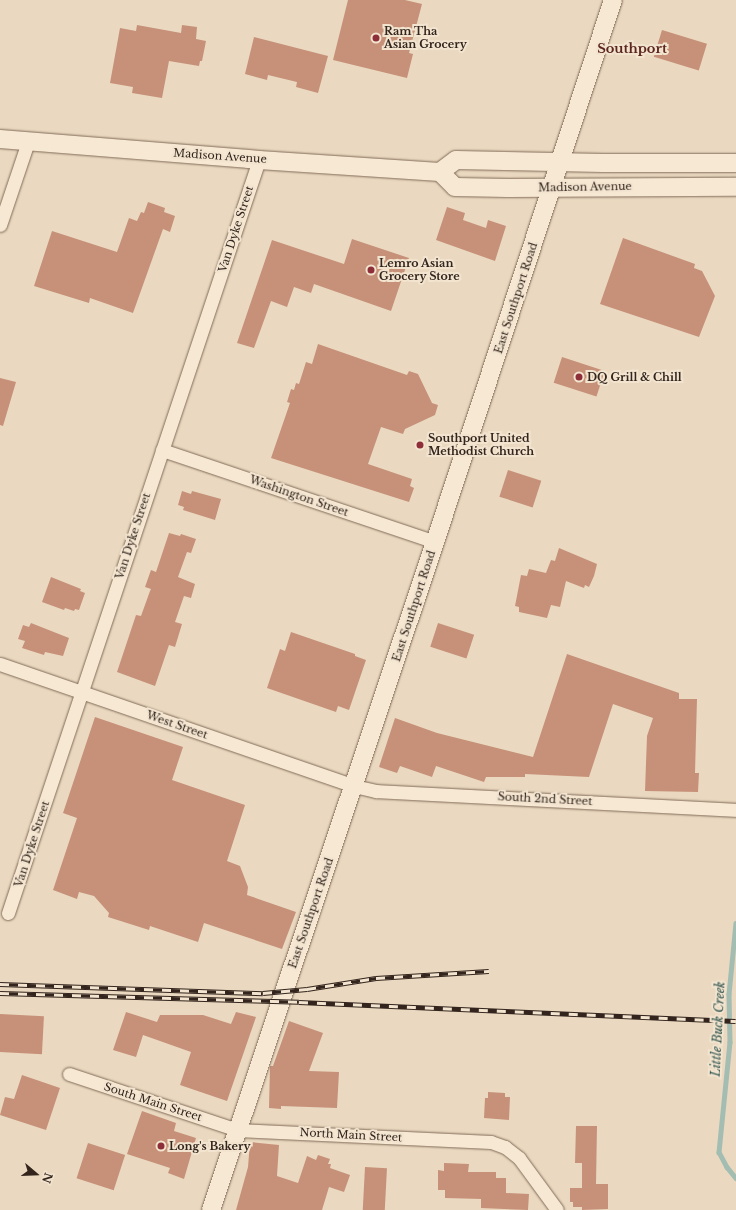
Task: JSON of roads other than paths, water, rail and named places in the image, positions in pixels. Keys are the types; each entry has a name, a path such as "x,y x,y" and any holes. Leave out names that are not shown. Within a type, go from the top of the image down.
{"main road":[{"name":"East Southport Road","path":"210,1210 354,786 553,188 613,0"},
{"name":"Madison Avenue","path":"0,139 259,160 440,172 455,187 736,187"},
{"path":"440,172 456,160 736,163"}],"street":[{"path":"0,225 28,142"},
{"name":"Van Dyke Street","path":"8,913 259,160"},
{"name":"Washington Street","path":"162,450 435,542"},
{"name":"West Street","path":"0,664 354,786"},
{"name":"South 2nd Street","path":"354,786 376,791 736,810"},
{"name":"South Main Street","path":"68,1074 237,1130"},
{"name":"North Main Street","path":"237,1130 491,1142 511,1151 526,1166 556,1210"}],"waterway":[{"name":"Little Buck Creek","path":"736,923 729,994 730,1042 719,1152 727,1167 736,1178"}],"railway":[{"path":"0,984 263,993 307,989 376,978 489,971"},
{"path":"0,993 299,1002 736,1021"}],"place":[{"name":"Ram Tha Asian Grocery","path":"376,38"},
{"name":"Lemro Asian Grocery Store","path":"371,270"},
{"name":"DQ Grill & Chill","path":"579,377"},
{"name":"Southport United Methodist Church","path":"420,445"},
{"name":"Long's Bakery","path":"161,1146"}],"district":[{"name":"Southport","path":"632,49"}]}
